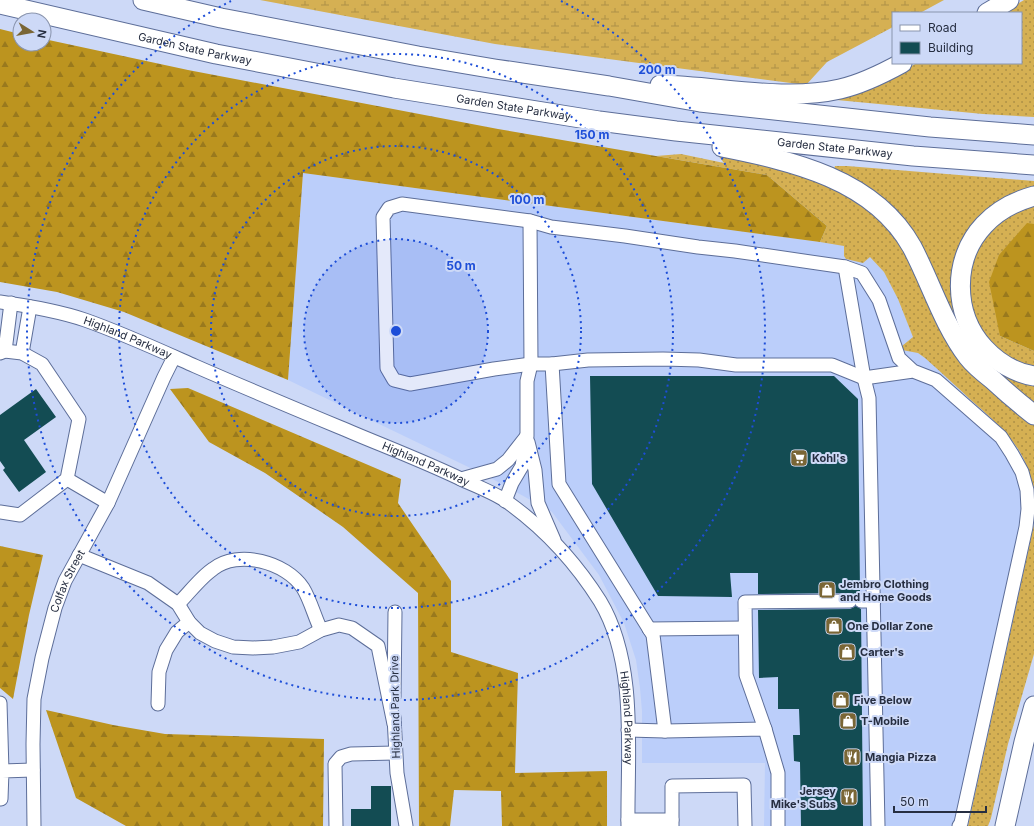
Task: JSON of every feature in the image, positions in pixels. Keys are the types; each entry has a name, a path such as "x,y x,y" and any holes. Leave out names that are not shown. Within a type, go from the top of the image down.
{"highway":[{"path":"143,0 222,18 411,54 700,102 930,127 1034,136"},
{"path":"989,12 1009,0"},
{"name":"Garden State Parkway","path":"0,4 216,54 394,88 600,121 676,131 913,156 1034,165"},
{"path":"609,86 640,84 777,93 818,92 840,89 859,83 880,75 900,64"},
{"path":"600,121 769,156 810,169 862,194 887,214 902,230 912,247 953,334 969,358 1034,416"},
{"path":"1034,196 1015,203 999,212 984,225 967,250 960,280 960,290 966,319 979,342 992,356 1006,366 1034,376"},
{"path":"1004,825 1034,706"}],"street":[{"path":"913,371 864,378 832,365 736,364 699,360 663,359 588,360 552,364 531,364 410,384 394,380 387,368 383,216 389,208 402,204 530,221 551,227 625,236 698,248 735,251 845,267 862,273 878,300 899,358 913,371 936,380 1001,437 1022,472 1027,490 1028,509 1026,527 961,823 959,826"},
{"path":"506,501 512,483 522,466 527,436 527,381 531,364 530,221"},
{"path":"845,267 864,378 869,398 878,826"},
{"path":"0,512 20,515 67,479 79,418 42,364 22,354 3,352 6,303"},
{"name":"Highland Parkway","path":"6,303 48,310 85,320 461,479 506,501 556,543 601,603 616,637 626,688 628,730 628,823"},
{"path":"22,354 30,307"},
{"name":"Colfax Street","path":"34,826 34,700 42,658 55,608 65,581 108,503 174,357"},
{"path":"552,364 559,484 653,635 665,730"},
{"path":"461,479 497,469 508,460 527,436"},
{"path":"527,436 536,470 538,503 556,543"},
{"path":"67,479 108,503"},
{"path":"79,555 148,583 178,604 189,622 200,633 233,647 273,647 299,642 321,630 339,625 352,628 378,646 394,724"},
{"path":"178,604 213,568 227,562 248,559 268,562 281,568 303,588 321,630"},
{"path":"778,826 778,773 746,675 746,602 874,601"},
{"name":"Highland Park Drive","path":"395,612 395,753 406,826"},
{"path":"158,704 159,672 166,650 177,632 189,622"},
{"path":"649,629 745,628"},
{"path":"0,703 2,771 1,799"},
{"path":"628,730 764,729"},
{"path":"336,826 335,764 341,757 351,754 395,753"},
{"path":"2,771 33,770"},
{"path":"628,823 672,823 672,786 744,785 744,826"}],"shaded area":[{"path":"303,173 820,242 883,243 1034,442 1034,625 985,826 764,826 765,763 642,763 642,711 640,688 636,660 624,623 599,575 552,512 489,477 288,380"}],"green space":[{"path":"260,0 944,0 922,12 892,12 892,28 827,62 806,85 495,44"},
{"path":"1024,0 1034,0 1034,117 983,114 816,98 895,75 915,64 1022,64 1022,12 1004,12"},
{"path":"0,29 12,32 12,52 52,52 52,41 188,70 498,129 767,175 827,226 820,242 303,173 288,380 124,312 57,292 0,282"},
{"path":"714,150 793,168 866,204 899,238 952,344 1034,424 1034,492 1026,463 1020,452 1004,431 925,358 918,353 902,350 902,346 913,337 898,299 884,272 870,257 863,263 846,259 844,256 844,246 820,242 827,226 767,175 656,156 681,154 724,163"},
{"path":"835,166 1034,181 1034,190 984,216 960,320 1034,381 1034,407 967,344 919,244 834,170"},
{"path":"1034,204 1034,224 1027,224 1000,336 1034,351 1034,369 1029,368 995,350 976,324 967,282 978,245 1003,219"},
{"path":"1027,223 1034,224 1034,351 1000,336 989,282 999,255"},
{"path":"188,388 401,479 398,503 451,581 451,652 518,673 515,773 607,771 607,826 502,826 501,791 454,790 450,826 419,826 418,593 343,527 265,473 209,442 170,389"},
{"path":"1034,524 1034,654 1008,744 988,826 968,826"},
{"path":"0,546 43,555 29,615 13,699 0,688"},
{"path":"46,710 113,725 165,734 324,739 323,826 126,826 76,798"}],"building":[{"path":"590,376 834,376 858,399 860,593 856,596 850,593 758,594 758,573 730,573 732,597 658,596 592,484"},
{"path":"36,389 56,417 24,440 46,472 19,492 3,470 5,468 0,461 0,415"},
{"path":"856,606 861,609 863,826 801,826 800,762 794,761 793,735 800,735 799,709 778,709 778,677 759,678 758,610 850,609"},
{"path":"371,786 391,786 391,826 351,826 351,809 371,809"}],"place":[{"name":"Kohl's","path":"799,458"},
{"name":"Jembro Clothing and Home Goods","path":"827,590"},
{"name":"One Dollar Zone","path":"834,626"},
{"name":"Carter's","path":"847,652"},
{"name":"Five Below","path":"841,700"},
{"name":"T-Mobile","path":"848,721"},
{"name":"Mangia Pizza","path":"852,757"},
{"name":"Jersey Mike's Subs","path":"849,797"}]}
